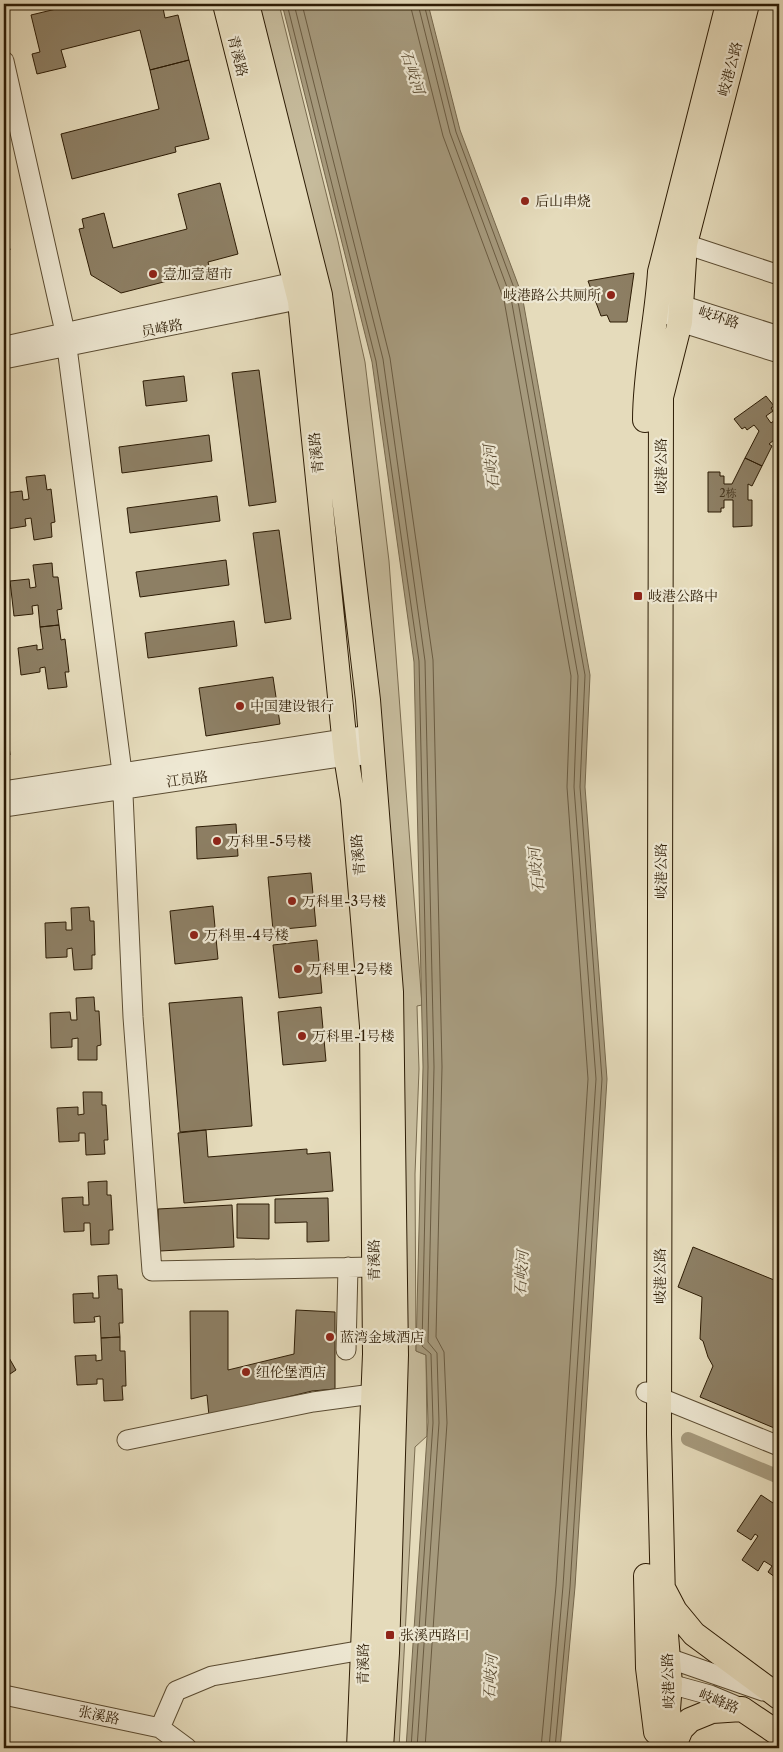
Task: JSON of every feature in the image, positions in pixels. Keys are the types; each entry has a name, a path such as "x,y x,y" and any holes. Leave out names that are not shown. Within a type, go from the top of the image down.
{"main road":[{"name":"青溪路","path":"225,4 308,289 345,747 353,800 372,1026 374,1267 384,1392 363,1650 362,1719 359,1748"},
{"name":"青溪路","path":"247,4 308,289 368,700 370,745 392,992 384,1392 387,1653 380,1748"},
{"name":"岐港公路","path":"673,311 660,272 728,4"},
{"name":"岐港公路","path":"658,1748 652,1394 661,397 685,244 747,4"},
{"name":"岐港公路","path":"652,1394 663,1589 658,1663 670,1684 668,1709 672,1748"},
{"path":"663,1589 675,1610 694,1634 779,1697"},
{"path":"672,1748 681,1729 696,1716 712,1710 742,1709"},
{"name":"岐峰路","path":"742,1709 779,1734"}],"street":[{"path":"4,61 66,339 122,781 133,1017 152,1271 374,1267"},
{"path":"685,244 779,275"},
{"name":"员峰路","path":"4,346 66,339 308,289"},
{"name":"岐环路","path":"673,311 779,336"},
{"name":"岐环路","path":"673,311 779,353"},
{"name":"员峰路","path":"4,359 66,339"},
{"name":"江员路","path":"4,807 122,781 345,747 370,745"},
{"name":"江员路","path":"4,791 122,781"},
{"path":"346,1350 348,1267"},
{"path":"127,1440 313,1402 384,1392"},
{"path":"652,1394 779,1446"},
{"path":"160,1728 176,1691 212,1676 363,1650 387,1653"},
{"name":"岐峰路","path":"658,1663 779,1697"},
{"name":"岐峰路","path":"670,1684 710,1695 742,1709"},
{"name":"张溪路","path":"4,1695 160,1728 187,1748"}],"shaded area":[{"path":"255,4 279,4 338,241 365,362 389,561 422,1005 417,1006 419,1069 415,1174 416,1351 426,1355 427,1436 415,1447 399,1748 384,1748 386,792"}],"water":[{"name":"石岐河","path":"282,4 428,4 460,130 522,295 590,675 585,787 607,1079 575,1587 560,1748 406,1748 428,1422 426,1355 416,1351 423,1067 414,662 372,362"}],"building":[{"path":"77,4 175,4 163,8 165,18 178,15 189,60 150,70 140,30 61,50 66,67 37,74 32,54 40,52 31,15"},
{"path":"189,60 209,139 175,147 176,152 72,179 61,134 159,109 150,70"},
{"path":"220,183 238,254 208,262 210,270 121,293 91,275 79,229 84,228 82,219 104,213 113,248 187,229 178,194"},
{"path":"8,241 10,250 6,251 9,260 5,261 6,266 4,266 4,242"},
{"name":"岐港路公共厕所","path":"634,273 627,322 610,322 607,315 601,316 588,281"},
{"path":"259,370 276,502 249,506 232,373"},
{"path":"184,376 187,401 146,406 143,381"},
{"path":"766,396 774,406 771,408 773,411 766,416 771,423 779,417 779,436 769,444 772,446 762,466 745,458 759,431 754,425 747,430 745,427 742,429 734,419"},
{"path":"209,435 212,461 122,473 119,447"},
{"path":"745,458 762,466 752,486 748,484 748,500 752,500 752,526 733,527 733,500 724,500 724,508 721,508 721,512 708,512 708,472 720,472 720,476 724,476 724,484 732,484"},
{"path":"45,475 47,490 51,489 55,522 51,523 52,537 34,540 31,518 25,519 26,526 7,529 4,493 22,491 23,500 29,499 26,477"},
{"path":"217,496 220,521 130,533 127,508"},
{"path":"279,530 291,619 265,623 253,533"},
{"path":"226,560 229,585 140,597 136,572"},
{"path":"52,563 53,577 58,577 62,609 57,610 59,625 40,627 38,605 32,606 33,614 14,616 10,581 29,579 30,588 36,587 33,565"},
{"path":"234,621 237,646 148,658 145,633"},
{"path":"59,625 61,640 65,639 69,672 65,672 67,687 48,689 45,667 40,668 40,672 21,675 18,648 37,645 37,650 43,649 40,627"},
{"name":"中国建设银行","path":"273,677 280,724 206,736 199,688"},
{"path":"8,736 10,755 4,755 4,737"},
{"name":"万科里-5号楼","path":"236,824 238,856 197,859 196,827"},
{"name":"万科里-3号楼","path":"311,873 316,926 273,930 268,877"},
{"name":"万科里-4号楼","path":"213,906 218,959 175,964 170,911"},
{"path":"89,907 90,921 94,921 95,955 92,955 92,969 74,970 72,948 67,949 67,957 46,958 45,923 66,922 66,930 72,930 71,908"},
{"name":"万科里-2号楼","path":"317,940 322,993 279,998 273,945"},
{"path":"94,997 95,1011 99,1011 101,1045 97,1046 97,1060 78,1060 78,1038 72,1039 72,1047 51,1048 50,1013 70,1012 71,1020 77,1020 76,998"},
{"path":"242,997 252,1126 180,1132 169,1003"},
{"name":"万科里-1号楼","path":"321,1007 326,1061 283,1065 278,1012"},
{"path":"83,1092 102,1092 102,1105 106,1105 108,1140 104,1140 105,1154 86,1155 85,1133 79,1133 79,1141 59,1142 57,1108 78,1107 78,1115 84,1114"},
{"path":"206,1130 208,1157 307,1149 307,1154 330,1152 333,1191 184,1203 178,1133"},
{"path":"107,1181 107,1195 111,1195 113,1230 109,1230 109,1244 91,1245 90,1223 84,1223 84,1231 64,1232 62,1198 83,1197 83,1205 89,1205 88,1182"},
{"path":"328,1198 329,1241 307,1242 307,1222 275,1223 275,1199"},
{"path":"237,1204 269,1204 269,1239 237,1238"},
{"path":"232,1205 234,1247 160,1251 158,1209"},
{"path":"693,1247 779,1282 779,1430 700,1397 713,1366 703,1341 700,1339 702,1297 678,1287"},
{"path":"117,1275 118,1289 122,1289 123,1323 119,1323 120,1337 101,1338 100,1316 94,1317 95,1322 74,1323 73,1294 93,1293 93,1298 99,1298 98,1276"},
{"path":"296,1310 335,1312 335,1389 312,1391 209,1416 207,1395 191,1399 190,1311 228,1311 228,1370 294,1354"},
{"path":"120,1337 120,1351 125,1351 126,1386 122,1386 123,1400 104,1401 103,1379 97,1379 97,1384 77,1385 75,1356 96,1355 96,1361 102,1360 101,1338"},
{"path":"4,1349 16,1370 4,1378"},
{"path":"761,1495 779,1507 779,1580 768,1572 772,1566 764,1561 758,1571 742,1560 758,1536 755,1534 751,1540 737,1531"}],"waterway":[{"path":"688,1439 779,1477"}],"place":[{"name":"后山串烧","path":"525,201"},
{"name":"壹加壹超市","path":"153,274"},
{"name":"岐港路公共厕所","path":"611,295"},
{"name":"岐港公路中","path":"638,596"},
{"name":"中国建设银行","path":"240,706"},
{"name":"万科里-5号楼","path":"217,841"},
{"name":"万科里-3号楼","path":"292,901"},
{"name":"万科里-4号楼","path":"194,935"},
{"name":"万科里-2号楼","path":"298,969"},
{"name":"万科里-1号楼","path":"302,1036"},
{"name":"蓝湾金域酒店","path":"330,1337"},
{"name":"纽伦堡酒店","path":"246,1372"},
{"name":"张溪西路口","path":"390,1635"}]}
